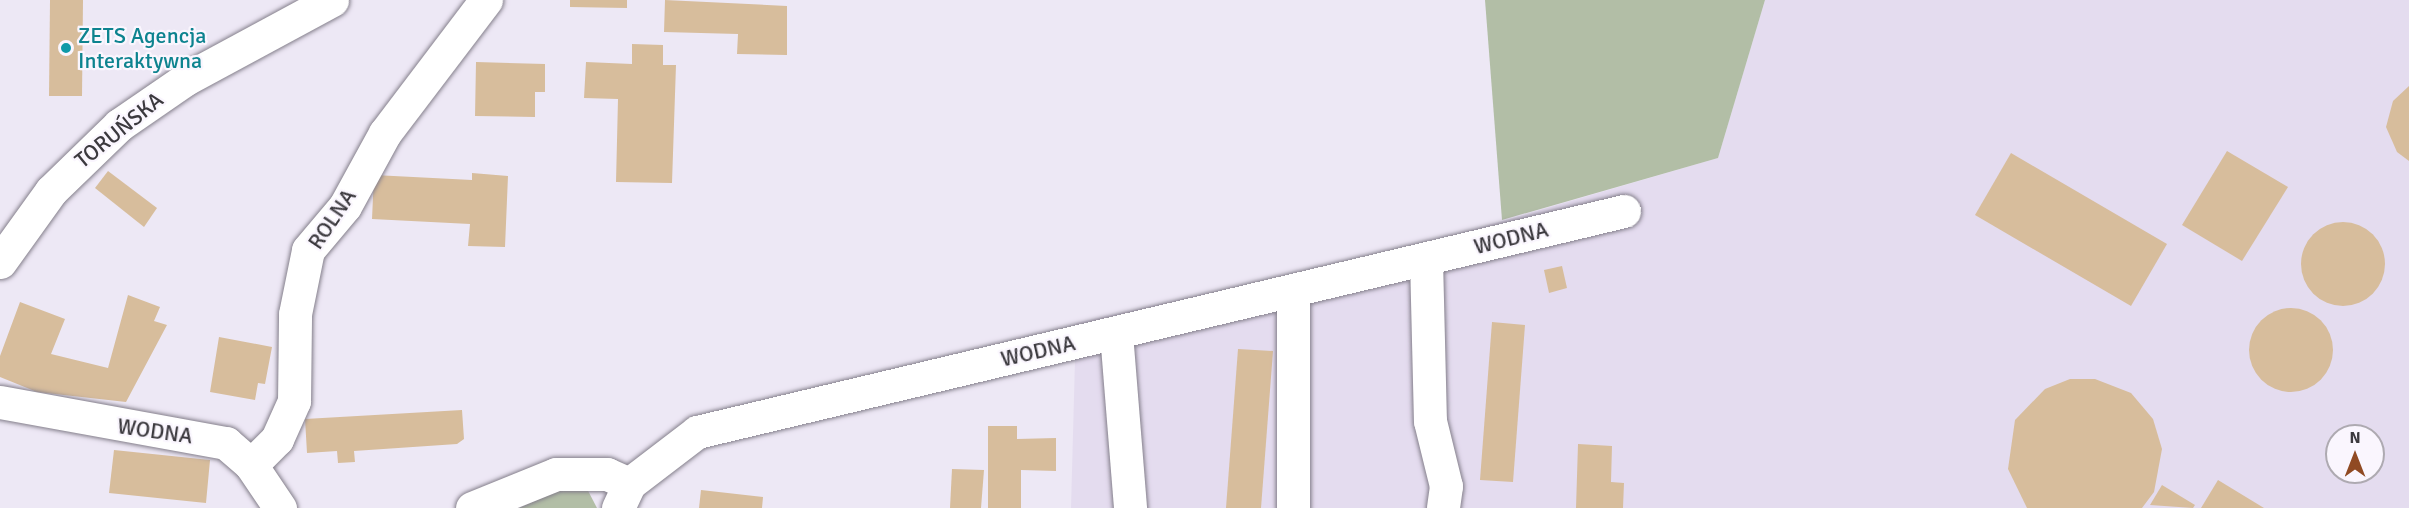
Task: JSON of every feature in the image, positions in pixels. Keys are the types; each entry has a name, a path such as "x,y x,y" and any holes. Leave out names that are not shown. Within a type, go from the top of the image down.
{"street":[{"name":"TORUŃSKA","path":"0,262 51,191 118,125 186,79 332,0"},
{"name":"ROLNA","path":"250,465 277,440 294,401 295,314 308,250 345,206 385,133 486,0"},
{"name":"WODNA","path":"472,508 556,474 606,474 624,496 697,432 1624,211"},
{"path":"1426,259 1430,421 1446,486 1443,508"},
{"path":"1293,291 1293,508"},
{"path":"1116,333 1130,508"},
{"name":"WODNA","path":"0,402 211,438 240,452 280,508"}],"shaded area":[{"path":"1765,0 2409,0 2409,508 1071,508 1076,323 1406,249 1718,158"}],"green space":[{"path":"1485,0 1765,0 1718,158 1502,220"},
{"path":"584,483 597,508 519,508 555,492"}],"building":[{"name":"ZETS Agencja Interaktywna","path":"50,0 83,0 82,96 49,96"},
{"path":"570,0 627,0 627,8 570,7"},
{"path":"665,0 787,6 787,55 737,54 738,34 664,32"},
{"path":"632,44 663,45 663,65 676,65 672,183 616,182 618,99 584,98 586,62 632,64"},
{"path":"476,62 545,64 545,92 535,92 535,117 475,116"},
{"path":"2409,86 2409,161 2397,152 2386,127 2393,101"},
{"path":"2227,151 2288,187 2242,261 2182,225"},
{"path":"2011,153 2167,244 2131,306 1975,215"},
{"path":"108,171 157,208 144,227 95,188"},
{"path":"472,173 508,176 505,247 468,246 470,224 372,219 374,175 472,180"},
{"path":"2343,222 2359,225 2373,234 2382,248 2385,264 2382,280 2373,294 2359,303 2343,306 2327,303 2313,294 2304,280 2301,264 2304,248 2313,234 2327,225"},
{"path":"1562,266 1567,288 1549,293 1544,270"},
{"path":"128,295 160,307 154,321 167,325 126,402 37,392 0,377 0,356 20,302 65,319 51,354 108,368"},
{"path":"2291,308 2307,311 2321,320 2330,334 2333,350 2330,366 2321,380 2307,389 2291,392 2275,389 2261,380 2252,366 2249,350 2252,334 2261,320 2275,311"},
{"path":"1492,322 1525,325 1513,482 1480,480"},
{"path":"219,337 272,347 265,384 258,383 255,400 210,392"},
{"path":"1238,349 1273,351 1261,508 1226,508"},
{"path":"2070,379 2095,379 2131,393 2153,419 2162,449 2154,492 2142,508 2027,508 2008,469 2015,420 2045,389"},
{"path":"462,410 464,439 457,444 354,451 355,462 338,463 337,451 307,453 305,419"},
{"path":"988,426 1017,426 1017,439 1056,438 1056,471 1021,470 1021,508 988,508"},
{"path":"1578,444 1612,446 1611,482 1624,483 1623,508 1576,508"},
{"path":"114,450 210,460 206,503 109,493"},
{"path":"952,469 984,470 981,508 950,508"},
{"path":"2218,480 2264,508 2201,508"},
{"path":"2162,485 2195,505 2193,508 2150,505"},
{"path":"701,490 763,497 762,508 699,508"}],"place":[{"name":"ZETS Agencja Interaktywna","path":"66,48"}]}
